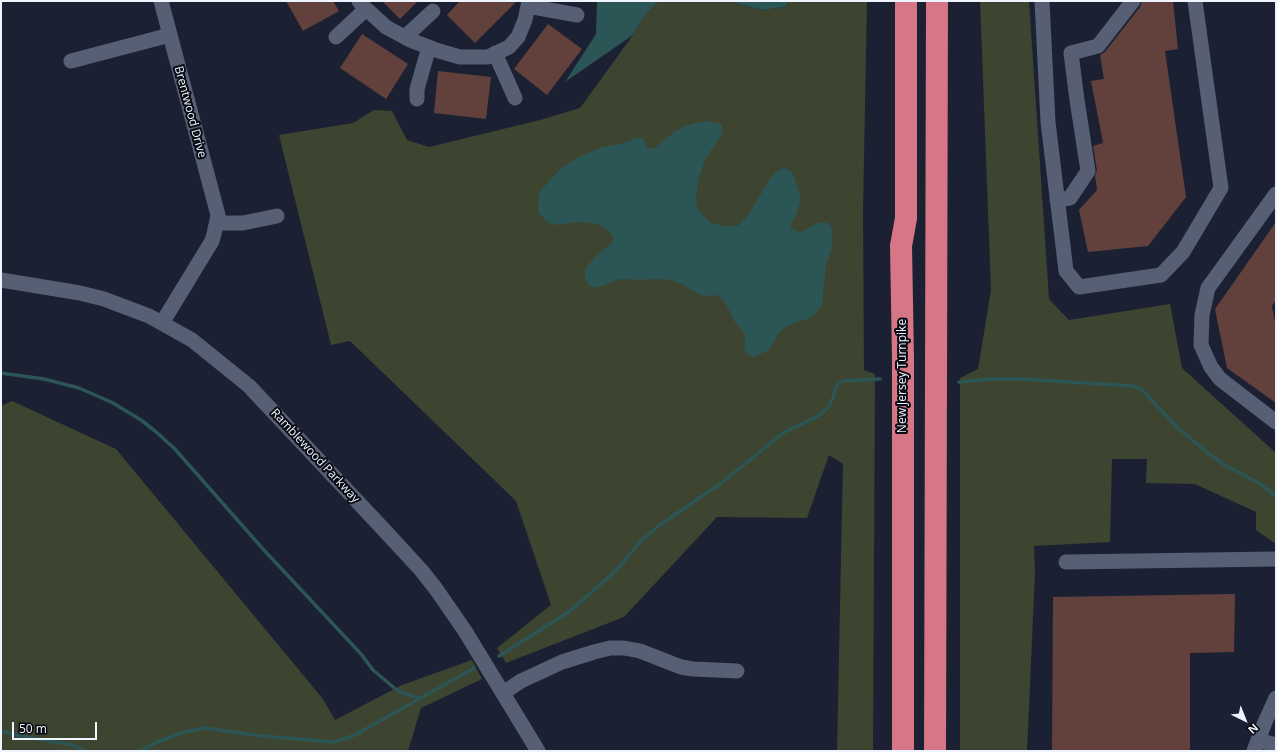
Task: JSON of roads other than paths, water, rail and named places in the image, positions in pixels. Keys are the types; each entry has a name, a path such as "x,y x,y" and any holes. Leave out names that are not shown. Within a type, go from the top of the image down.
{"highway":[{"path":"893,1 897,222 901,246"},
{"name":"New Jersey Turnpike","path":"903,751 903,359 901,246 906,218 906,1"},
{"path":"935,751 937,1"},
{"path":"937,149 949,36 949,1"}],"street":[{"name":"Brentwood Drive","path":"161,1 216,206 218,215 217,223"},
{"path":"1042,1 1048,122 1066,271 1079,286 1160,275 1183,252 1221,188 1195,1"},
{"path":"1057,200 1070,198 1088,171 1071,53 1098,46 1132,1"},
{"path":"336,37 362,5 386,27 429,47 460,57 488,57 509,47 518,37 525,20 529,3 577,15"},
{"path":"405,37 434,11"},
{"path":"71,61 170,35"},
{"path":"417,99 417,89 429,47"},
{"path":"496,54 515,98"},
{"path":"1276,194 1208,288 1202,315 1201,345 1211,367 1220,379 1276,422"},
{"path":"162,323 212,241 217,223 243,223 276,216"},
{"name":"Ramblewood Parkway","path":"1,280 56,288 104,299 127,307 162,323 192,340 249,386 395,541 424,575 451,610 538,751"},
{"path":"1066,562 1276,559"},
{"path":"503,693 521,681 562,662 610,648 624,648 640,651 687,668 737,671"},
{"path":"1276,698 1256,745 1276,745"}],"waterway":[{"path":"1,373 44,379 79,388 113,403 141,420 174,448 263,549 361,654 373,670 398,691 419,698"},
{"path":"499,656 570,611 610,576 640,542 657,527 720,484 783,433 818,416 828,408 833,398 836,386 842,381 880,379"},
{"path":"959,382 992,379 1022,379 1134,386 1142,390 1178,428 1208,453 1223,464 1259,483 1276,496"},
{"path":"141,751 155,743 184,732 205,728 262,736 334,742 355,735 474,668"},
{"path":"1,731 73,745 84,751"}]}
